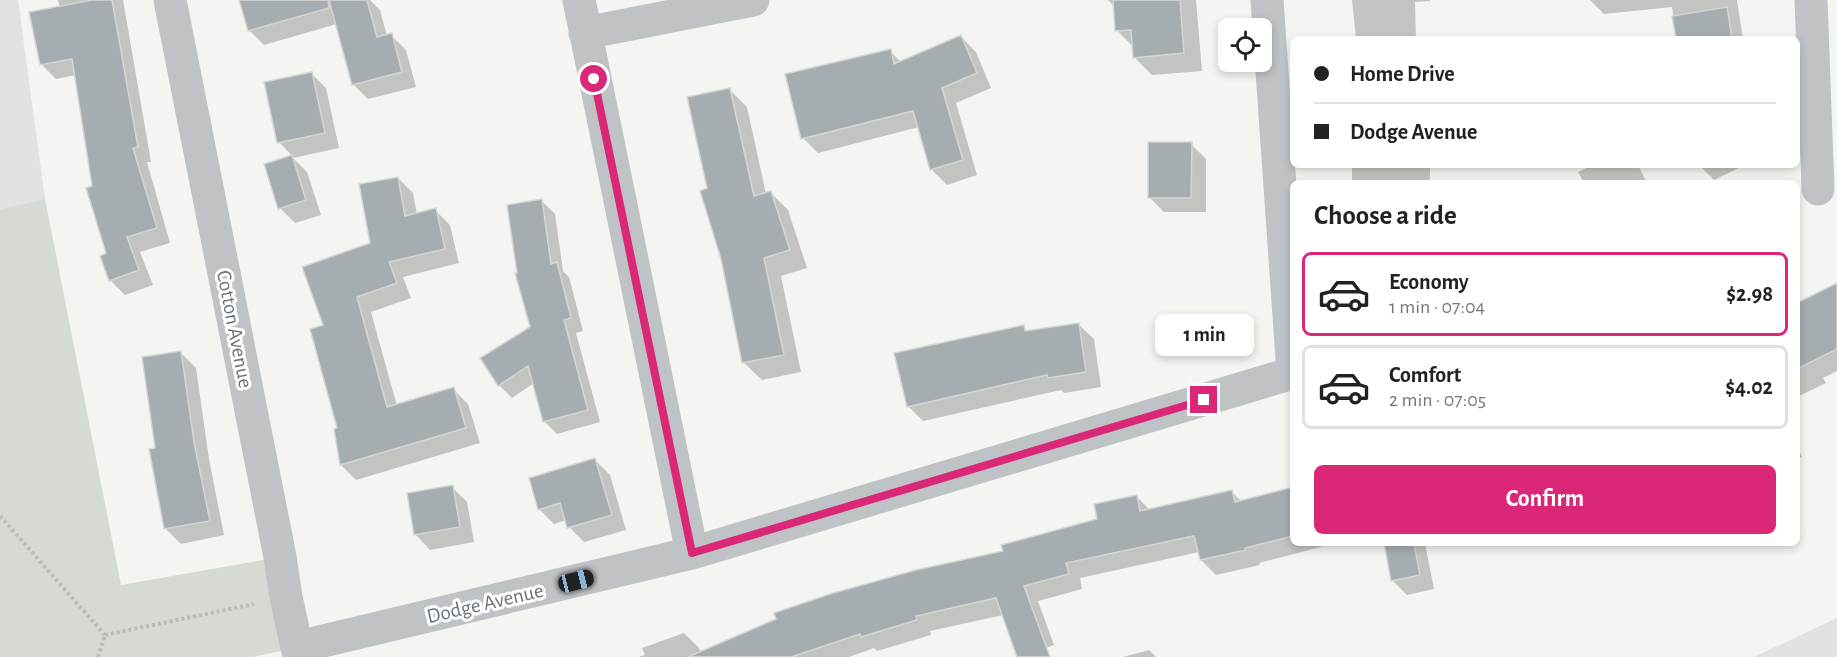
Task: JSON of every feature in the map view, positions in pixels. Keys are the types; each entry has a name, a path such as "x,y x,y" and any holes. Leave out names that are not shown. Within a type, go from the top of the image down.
{"street":[{"name":"Cotton Avenue","path":"170,0 298,652"},
{"path":"579,0 692,553"},
{"path":"585,33 753,0"},
{"path":"1267,0 1290,330"},
{"path":"1811,0 1818,189"},
{"name":"Dodge Avenue","path":"298,652 692,553 1290,374"}],"path":[{"path":"0,516 105,635"},
{"path":"105,635 286,597"},
{"path":"98,657 105,635"}],"shaded area":[{"path":"0,0 18,0 45,199 0,209"},
{"path":"45,199 121,585 280,557 298,647 253,657 0,657 0,209"},
{"path":"1837,618 1837,657 1754,657"}],"building":[{"path":"92,0 112,0 138,147 133,148 157,228 127,237 139,270 109,281 100,256 106,253 86,188 92,186 72,59 40,65 29,12"},
{"path":"239,0 328,0 329,8 248,31"},
{"path":"329,0 367,0 377,37 392,33 402,72 352,85"},
{"path":"1113,0 1180,0 1184,53 1133,58 1131,30 1115,31"},
{"path":"1727,7 1732,36 1675,36 1672,16"},
{"path":"961,35 977,73 942,88 963,160 930,170 913,111 801,139 785,74 891,49 894,64"},
{"path":"312,72 325,133 277,143 264,82"},
{"path":"730,88 754,196 771,191 790,250 764,258 784,355 742,363 721,259 700,191 707,188 687,97"},
{"path":"1148,142 1192,142 1191,198 1148,198"},
{"path":"292,155 306,200 278,209 264,164"},
{"path":"398,177 405,216 436,208 445,249 389,262 397,283 357,297 387,407 454,387 466,428 340,465 334,429 337,428 310,329 323,325 302,267 370,243 359,184"},
{"path":"542,199 551,264 557,262 571,318 564,320 588,410 543,422 528,366 498,386 480,358 530,327 515,273 517,273 507,205"},
{"path":"1837,283 1837,349 1800,368 1800,302"},
{"path":"1079,323 1086,372 1048,378 1047,375 907,407 894,353 1024,325 1025,331"},
{"path":"181,351 194,442 210,521 164,529 149,449 155,448 142,357"},
{"path":"595,458 612,515 567,528 560,503 538,510 529,478"},
{"path":"453,485 460,527 414,535 407,493"},
{"path":"1290,488 1290,537 1245,548 1246,550 1200,560 1194,536 1066,563 1069,574 1024,586 1050,657 1017,657 996,598 916,616 917,620 861,637 860,634 791,657 688,657 776,619 774,613 830,594 916,570 1003,551 1001,545 1097,519 1094,504 1137,495 1140,511 1232,490 1235,502"},
{"path":"1385,546 1415,546 1420,575 1391,581"}],"route":[{"path":"594,79 692,553 1204,400"}]}
